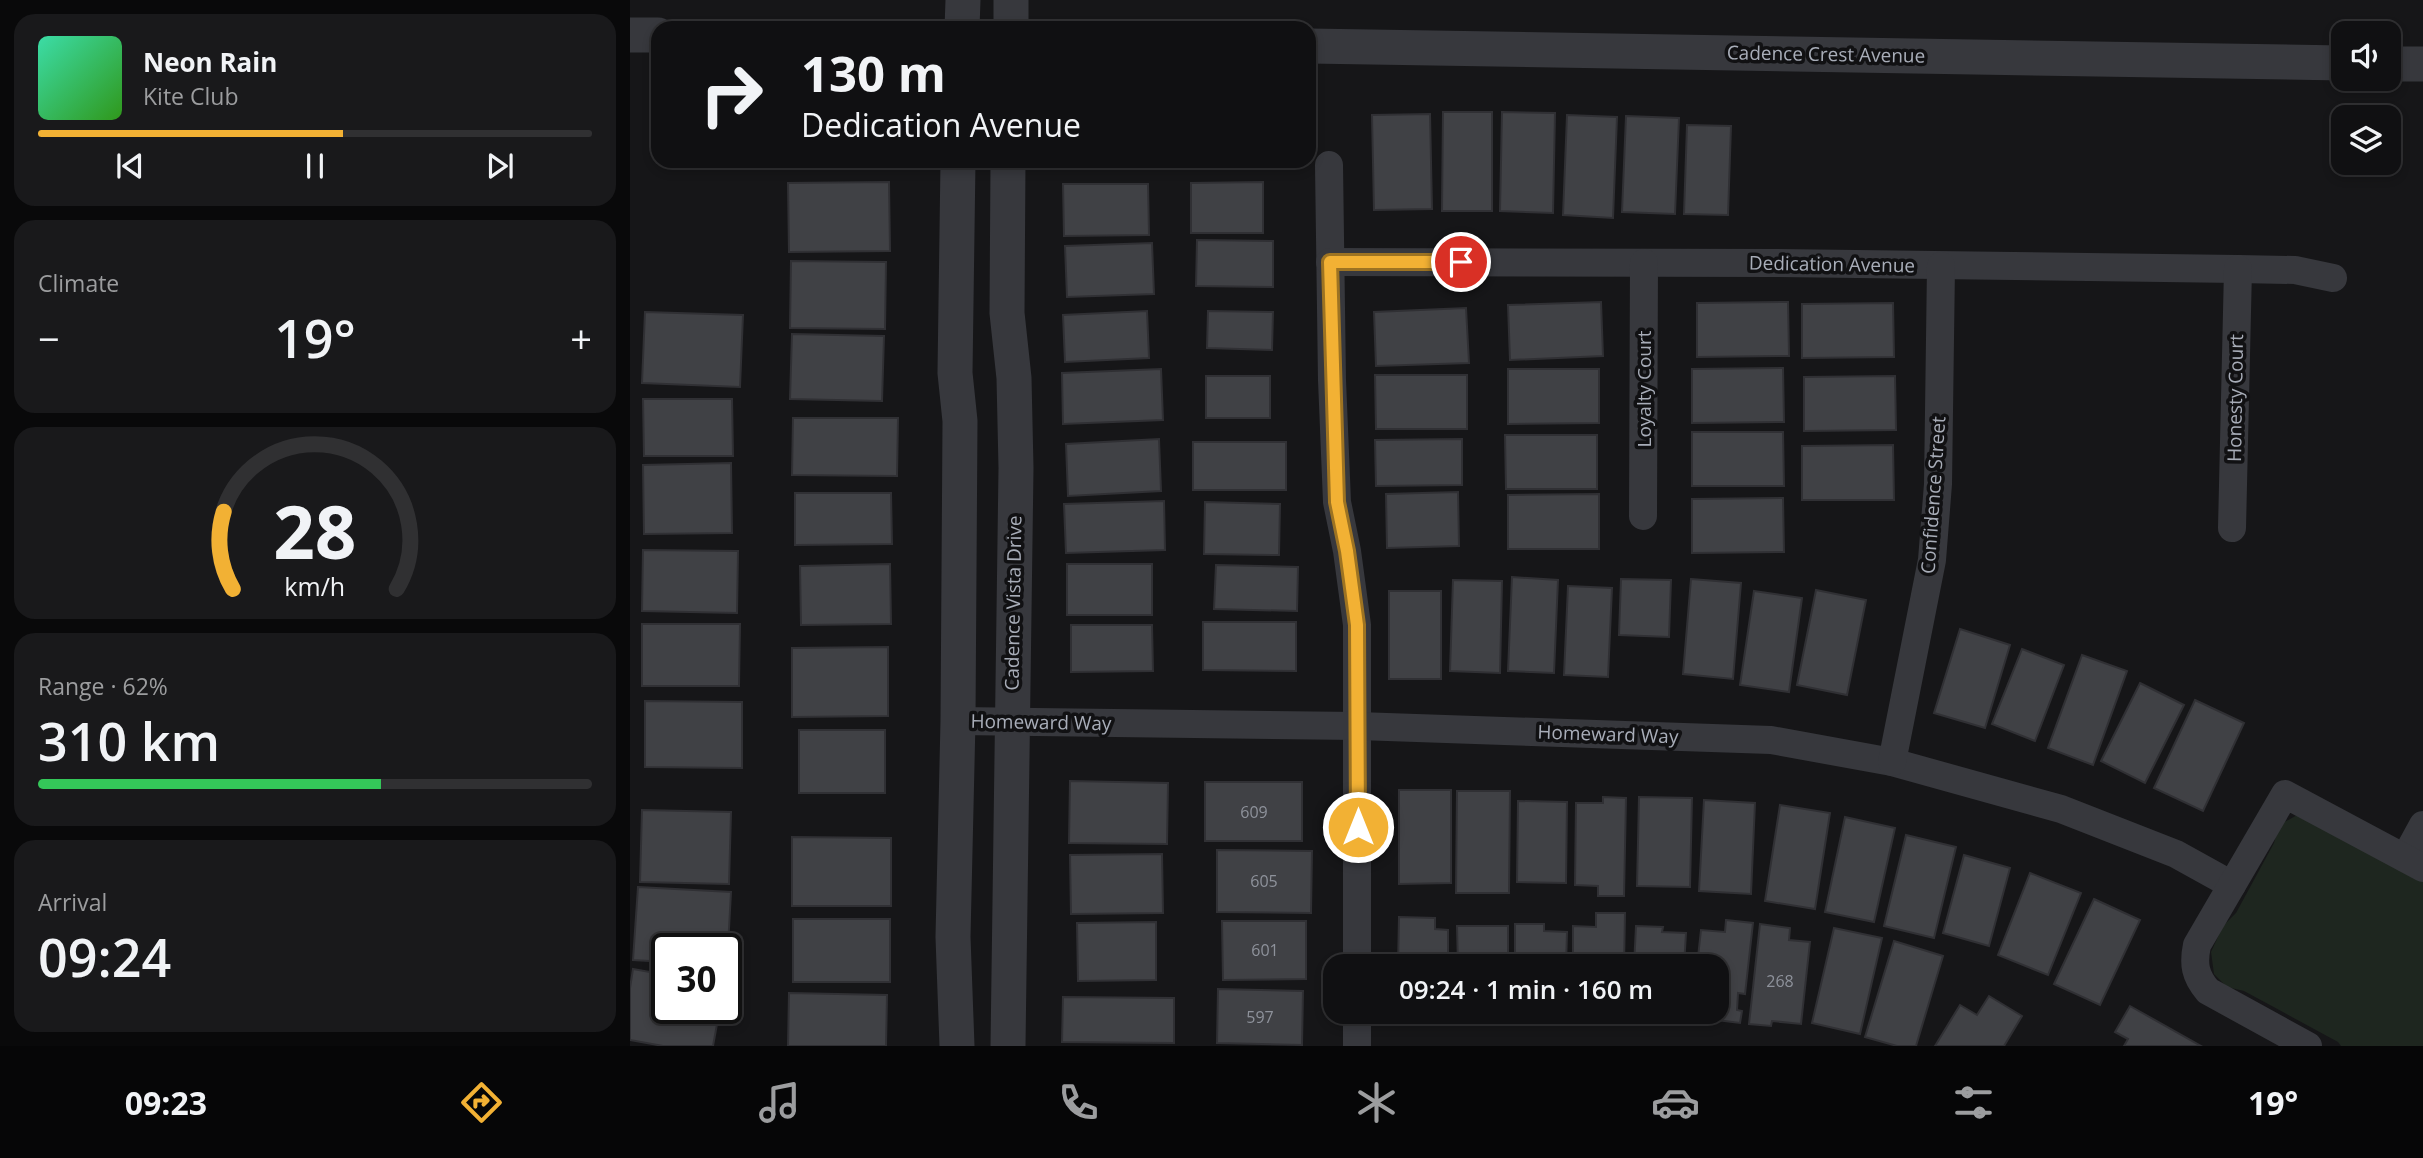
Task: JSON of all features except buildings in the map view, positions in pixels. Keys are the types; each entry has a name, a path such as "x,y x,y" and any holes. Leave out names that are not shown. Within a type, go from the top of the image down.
{"street":[{"path":"962,21 963,0"},
{"path":"1011,0 1011,21"},
{"path":"630,35 651,35"},
{"name":"Cadence Crest Avenue","path":"1316,46 2331,63"},
{"path":"2401,64 2423,64"},
{"path":"1329,165 1334,456 1337,502 1357,625 1357,954"},
{"path":"957,1046 953,937 960,421 955,373 958,168"},
{"name":"Cadence Vista Drive","path":"1008,168 1007,313 1014,378 1016,468 1008,1046"},
{"name":"Dedication Avenue","path":"1330,262 2238,269 2295,270 2333,278"},
{"name":"Loyalty Court","path":"1643,516 1644,263"},
{"name":"Confidence Street","path":"1892,762 1932,560 1938,484 1941,266"},
{"name":"Honesty Court","path":"2232,528 2238,269"},
{"name":"Homeward Way","path":"958,721 1358,726 1770,740 1892,762 2062,809 2176,854 2232,885"},
{"path":"2300,1044 2208,991 2197,979 2194,959 2197,945 2285,794 2414,863 2423,825"},
{"path":"1357,1024 1357,1046"}],"shaded area":[{"path":"2299,814 2423,881 2423,1046 2341,1046 2244,991 2227,987 2214,974 2211,952 2223,926 2236,913 2274,843 2279,825"}],"route":[{"path":"1358,827 1357,625 1337,502 1330,262 1461,262"}]}
